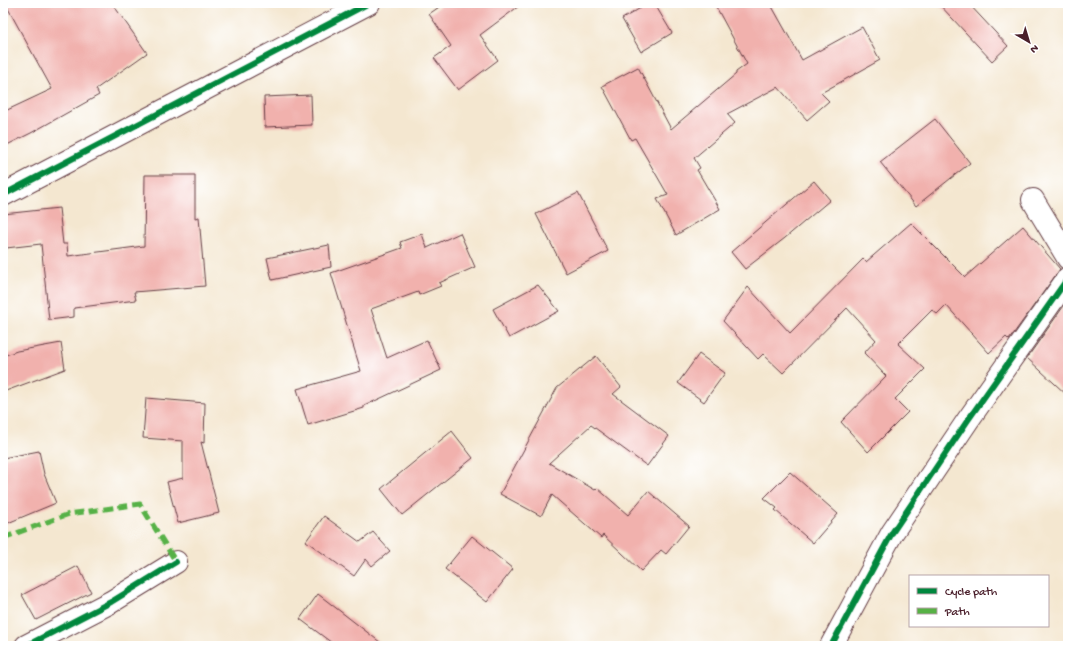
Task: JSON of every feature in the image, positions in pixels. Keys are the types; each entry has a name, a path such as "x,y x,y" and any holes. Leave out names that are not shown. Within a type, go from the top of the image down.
{"street":[{"path":"3,194 369,3"},
{"path":"1033,200 1068,258"},
{"path":"832,646 892,533 968,420 1068,278"},
{"path":"26,646 112,602 176,562"}],"building":[{"path":"5,3 112,3 147,53 96,89 99,95 3,147 3,112 52,89"},
{"path":"445,3 523,3 480,35 498,60 458,90 434,58 451,46 429,14"},
{"path":"649,3 654,3 672,33 641,52 622,19"},
{"path":"714,3 770,3 802,60 862,27 880,60 821,93 829,101 807,120 778,87 727,114 735,123 694,158 700,168 697,170 720,209 676,235 657,199 668,195 635,138 631,140 602,86 638,67 671,129 747,64"},
{"path":"938,3 968,3 1008,46 992,61"},
{"path":"311,95 312,125 265,127 264,97"},
{"path":"935,119 970,163 916,206 880,162"},
{"path":"145,175 195,175 195,218 199,217 205,286 134,292 136,300 74,308 74,317 49,320 41,244 6,248 3,235 3,214 59,208 63,244 67,244 68,256 144,246"},
{"path":"814,181 830,200 745,269 731,252"},
{"path":"578,193 608,251 566,273 536,214"},
{"path":"911,223 965,277 1023,226 1060,269 1009,340 1006,337 989,353 946,305 937,314 932,310 898,344 925,369 895,399 908,412 868,452 841,422 886,376 864,353 876,340 847,308 783,373 763,354 758,359 723,321 748,287 790,333 863,259 866,262"},
{"path":"460,233 475,267 439,283 441,286 419,295 418,292 371,309 387,358 427,340 441,370 364,406 364,408 308,425 297,389 361,371 331,273 402,248 400,242 422,234 427,248"},
{"path":"329,245 331,267 272,280 267,258"},
{"path":"538,285 559,311 509,338 493,309"},
{"path":"1068,300 1068,396 1027,358"},
{"path":"61,343 65,369 3,392 3,356 17,351"},
{"path":"699,354 725,373 704,402 678,383"},
{"path":"596,356 621,387 613,394 669,436 647,466 591,425 549,463 595,490 597,488 628,515 648,491 689,526 666,554 661,550 641,571 603,535 601,538 552,495 541,516 500,494 557,388"},
{"path":"146,398 205,403 204,443 201,442 219,513 178,523 167,482 183,478 183,441 143,438"},
{"path":"452,431 473,458 402,515 381,489"},
{"path":"39,451 44,474 56,503 3,525 3,458"},
{"path":"790,472 838,514 813,543 775,510 777,508 764,498"},
{"path":"324,516 360,542 373,532 390,551 372,566 366,559 354,576 306,541"},
{"path":"472,536 513,569 487,602 445,569"},
{"path":"78,566 91,592 36,620 22,595"},
{"path":"318,594 385,646 336,646 300,619"}],"marked path":[{"path":"3,538 69,514 140,504 176,562"}],"cycle path":[{"path":"3,195 369,3"},
{"path":"831,646 892,533 968,420 1068,278"},
{"path":"26,646 111,602 176,562"}]}
